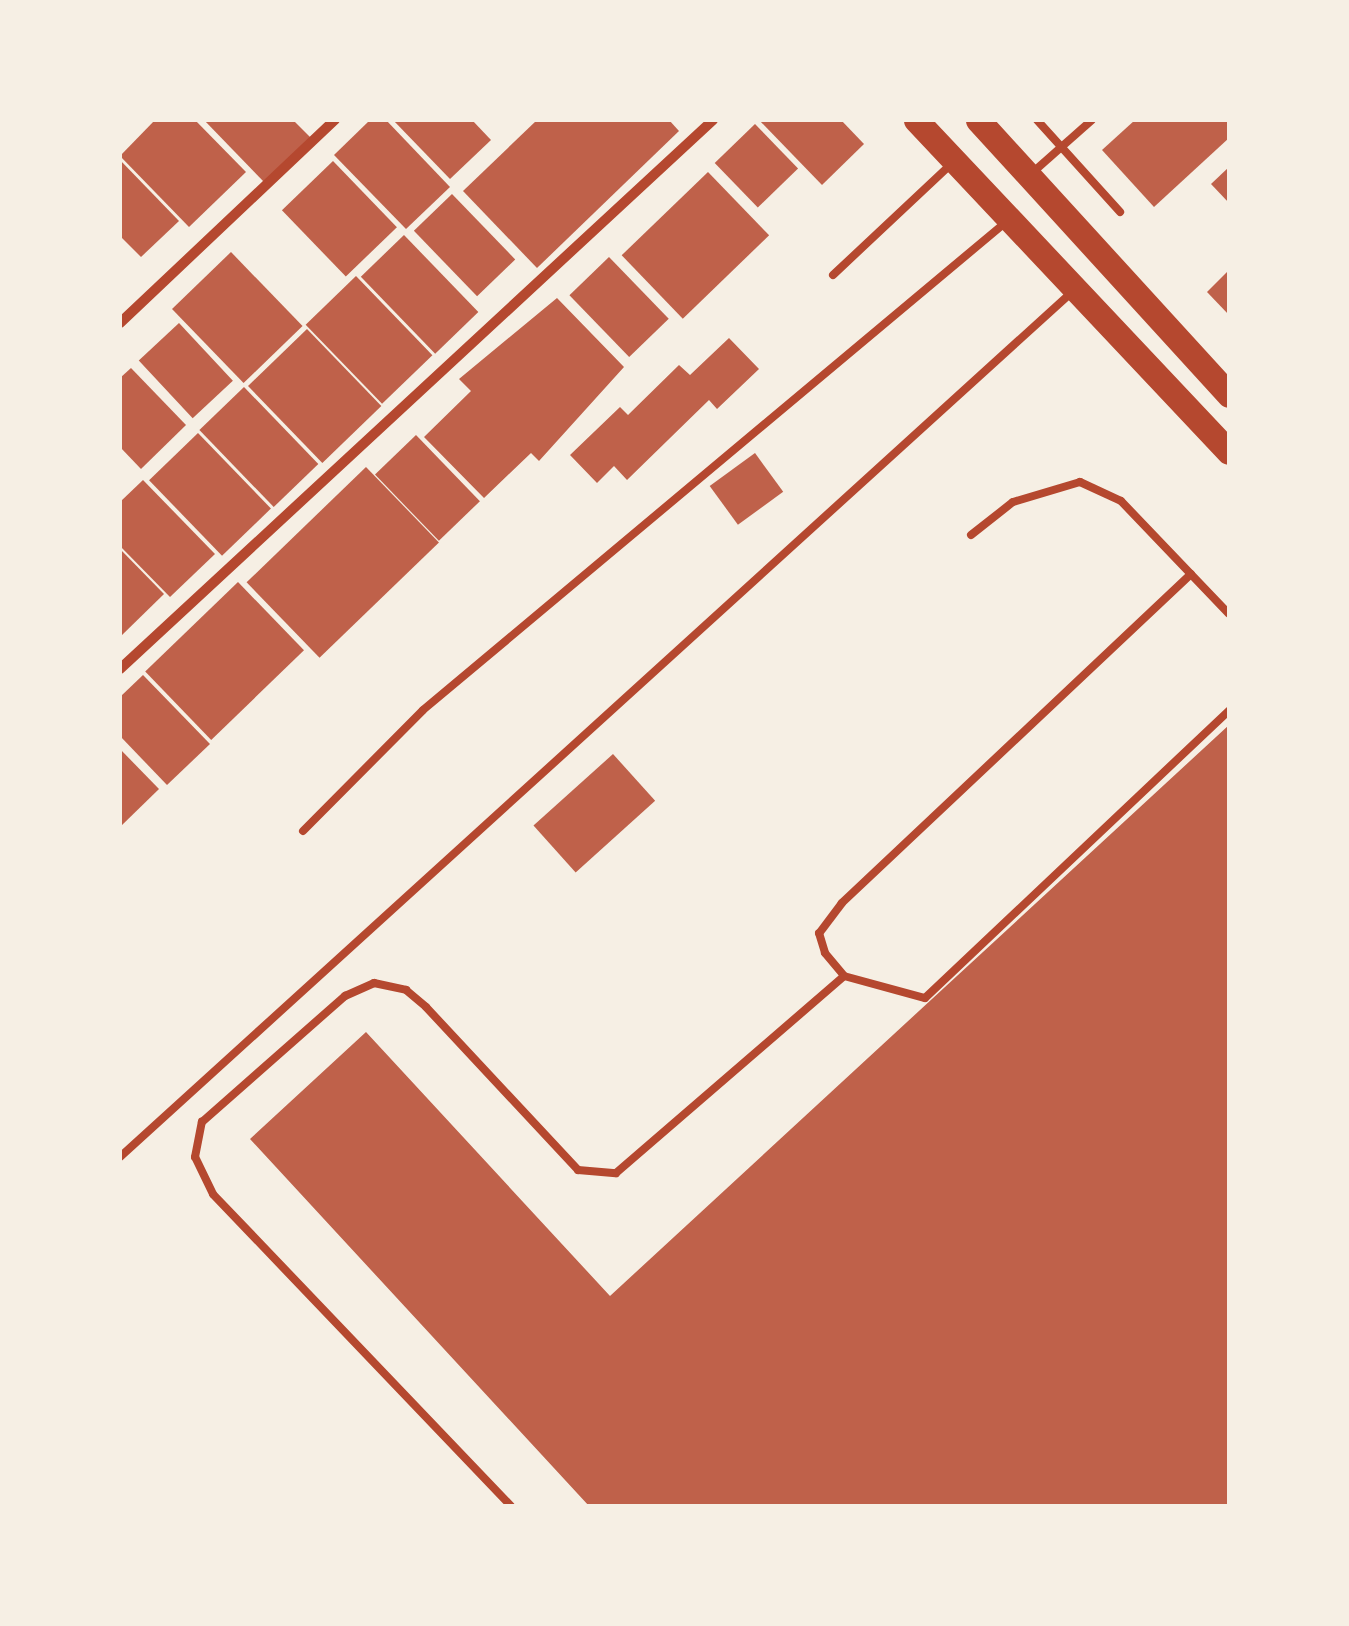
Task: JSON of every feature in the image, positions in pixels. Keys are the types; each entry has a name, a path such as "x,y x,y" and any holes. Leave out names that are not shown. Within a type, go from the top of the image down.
{"main road":[{"path":"916,120 1229,452"},
{"path":"978,120 1229,395"}],"street":[{"path":"120,324 335,120"},
{"path":"120,670 713,120"}],"lane":[{"path":"1036,120 1120,212"},
{"path":"1028,176 1092,120"},
{"path":"833,275 954,160"},
{"path":"303,831 422,710 1010,220"},
{"path":"120,1157 1076,288"},
{"path":"971,535 1012,502 1080,482 1120,501 1229,614"},
{"path":"1190,574 842,903 818,933 824,953 844,976 925,998 1229,710"},
{"path":"511,1506 213,1194 195,1157 202,1122 345,996 374,983 406,990 426,1007 578,1170 616,1174 844,976"}],"building":[{"path":"155,120 195,120 246,172 189,227 120,156"},
{"path":"204,120 293,120 311,138 264,182"},
{"path":"370,120 386,120 450,187 406,229 334,155"},
{"path":"393,120 472,120 491,140 450,179"},
{"path":"537,120 669,120 679,131 537,268 463,191"},
{"path":"759,120 841,120 864,144 822,185"},
{"path":"1135,120 1229,120 1229,138 1154,207 1102,150"},
{"path":"755,124 798,169 758,207 715,163"},
{"path":"120,160 179,221 141,257 120,236"},
{"path":"333,161 397,227 346,277 282,210"},
{"path":"1229,167 1229,203 1211,184"},
{"path":"708,172 769,235 683,319 622,255"},
{"path":"452,194 515,259 477,296 414,231"},
{"path":"404,235 478,312 435,354 361,277"},
{"path":"231,252 303,326 244,383 172,309"},
{"path":"609,257 669,319 629,357 569,295"},
{"path":"1229,270 1229,315 1207,292"},
{"path":"356,276 432,355 382,404 306,325"},
{"path":"557,298 624,367 539,461 531,453 484,498 424,437 471,391 459,379"},
{"path":"179,323 233,381 193,418 139,361"},
{"path":"307,329 381,406 322,463 248,386"},
{"path":"729,338 759,369 717,409 709,400 627,480 614,466 597,483 570,455 620,407 628,415 679,365 690,375"},
{"path":"131,368 186,425 141,469 120,447 120,378"},
{"path":"244,387 318,464 274,507 199,430"},
{"path":"198,433 271,509 222,556 149,480"},
{"path":"416,435 480,501 439,541 375,475"},
{"path":"755,453 783,492 738,525 710,486"},
{"path":"366,467 439,543 320,658 247,582"},
{"path":"143,480 215,554 170,597 120,546 120,502"},
{"path":"120,549 164,594 120,637"},
{"path":"238,582 304,650 211,740 145,672"},
{"path":"143,675 210,744 167,785 120,736 120,697"},
{"path":"1229,725 1229,1506 589,1506 250,1139 366,1032 610,1296"},
{"path":"120,749 159,789 120,827"},
{"path":"613,754 655,801 576,872 533,826"}]}
